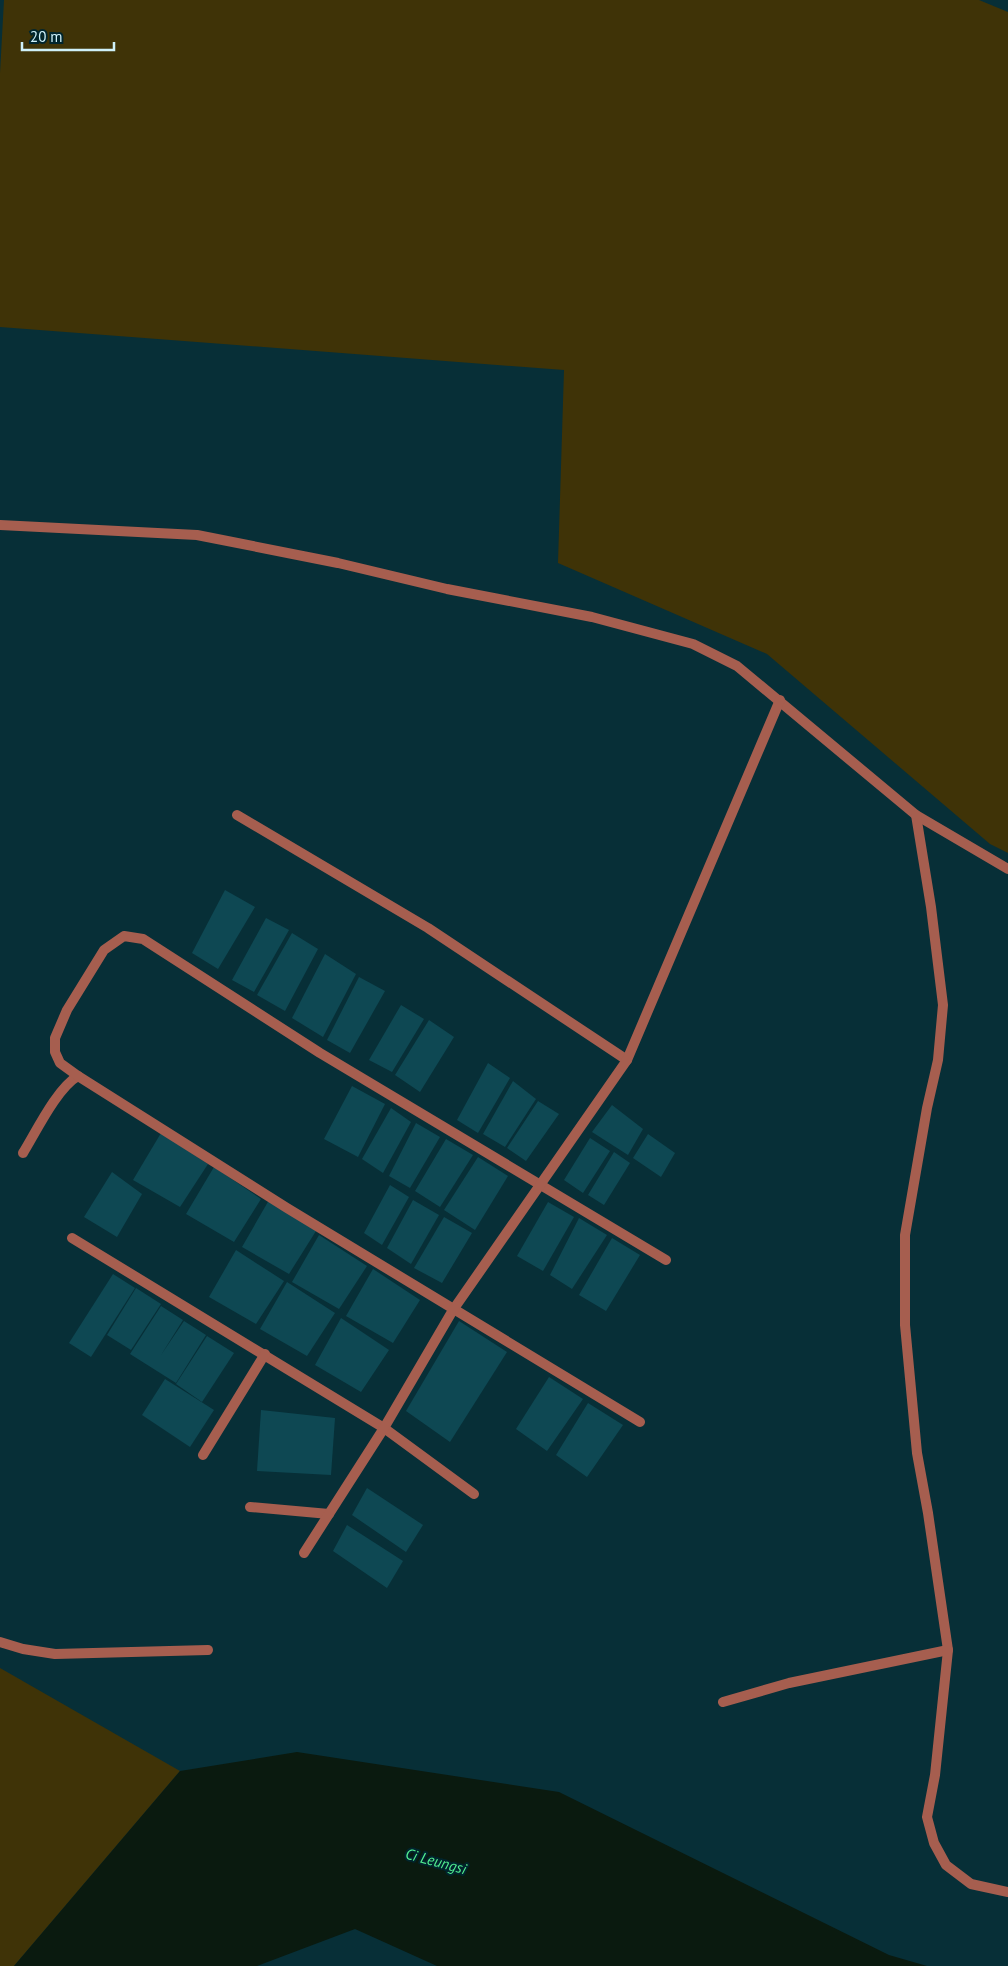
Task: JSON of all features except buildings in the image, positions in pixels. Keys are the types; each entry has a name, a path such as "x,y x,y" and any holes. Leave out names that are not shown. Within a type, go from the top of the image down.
{"street":[{"path":"0,525 198,535 338,563 447,589 592,616 693,644 737,666 916,815 1008,869"},
{"path":"304,1553 384,1428 453,1310 627,1060 780,700"},
{"path":"237,815 428,928 627,1060"},
{"path":"916,815 932,907 943,1005 938,1060 926,1108 906,1235 905,1325 917,1453 928,1513 948,1650 934,1775 927,1817 934,1843 946,1865 971,1884 1008,1892"},
{"path":"640,1422 287,1208 78,1076 60,1063 55,1052 55,1038 68,1010 104,950 118,938 130,935 143,939 320,1053 666,1260"},
{"path":"23,1154 60,1093 69,1081 78,1076"},
{"path":"72,1238 384,1428 474,1494"},
{"path":"203,1455 265,1354"},
{"path":"250,1507 329,1514"},
{"path":"0,1642 23,1649 55,1654 208,1650"},
{"path":"723,1702 789,1683 948,1650"}],"shaded area":[{"path":"4,0 979,0 1008,12 1008,853 990,844 767,654 558,563 564,370 0,327 0,73"},
{"path":"0,1668 180,1771 14,1966 0,1966"}],"water":[{"name":"Ci Leungsi","path":"297,1752 559,1792 889,1955 927,1966 437,1966 355,1929 257,1966 14,1966 180,1771"}]}
